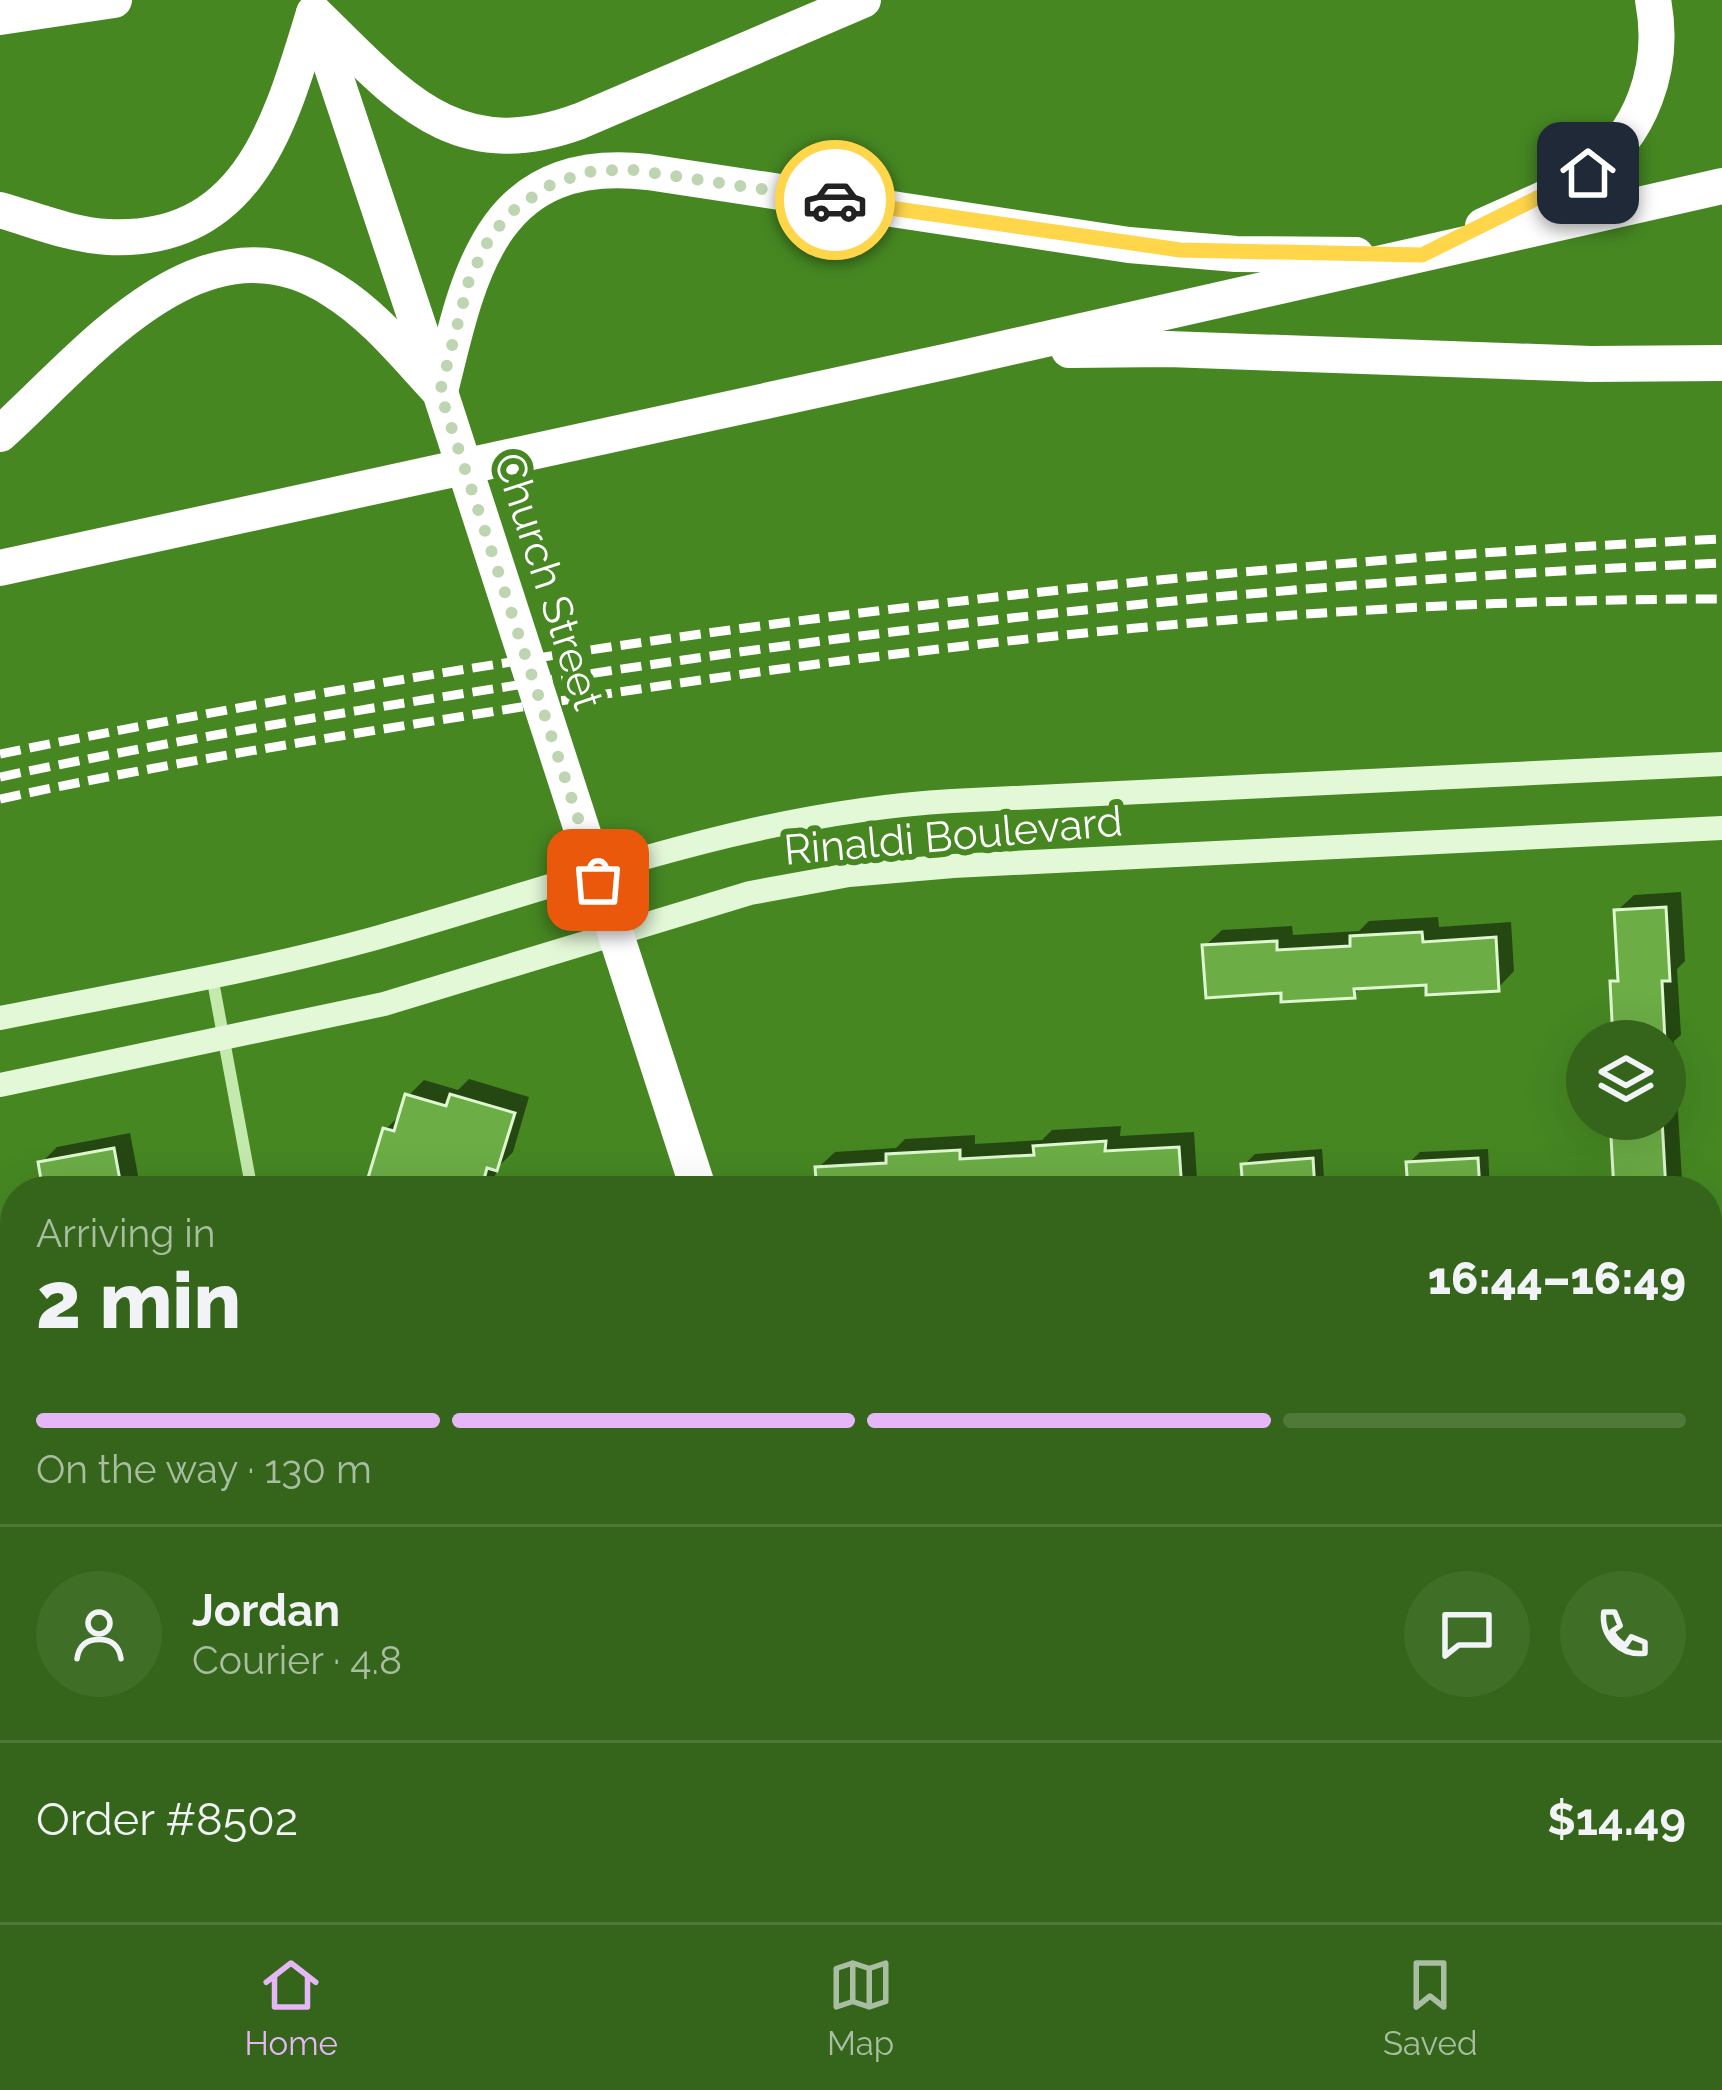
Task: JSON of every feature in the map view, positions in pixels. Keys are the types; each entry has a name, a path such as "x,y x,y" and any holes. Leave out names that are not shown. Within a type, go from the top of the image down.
{"highway":[{"path":"0,17 114,0"},
{"path":"0,209 109,237 164,230 211,208 238,185 270,142 312,6 394,91 426,115 460,131 502,137 545,133 580,121 863,0"},
{"path":"440,392 469,280 491,235 532,195 588,172 648,172 1180,250 1422,255 1575,182 1611,153 1633,125 1653,77 1657,43 1653,0"},
{"name":"Church Street","path":"312,6 694,1176"},
{"path":"0,568 1722,186"},
{"path":"0,434 154,296 195,277 237,267 278,269 331,289 379,328 440,392"},
{"path":"958,359 1118,348 1526,363 1722,363"}],"street":[{"name":"Rinaldi Boulevard","path":"0,1018 368,940 735,831 842,810 1722,764"},
{"name":"Rinaldi Boulevard","path":"0,1085 224,1040 448,986 714,903 849,875 1722,828"},
{"path":"212,975 249,1176"}],"building":[{"path":"1666,907 1670,981 1662,981 1664,1020 1612,1020 1610,981 1618,981 1614,910"},
{"path":"1422,932 1423,942 1496,937 1499,991 1426,995 1426,985 1354,989 1355,998 1281,1002 1281,993 1206,998 1202,945 1277,941 1277,950 1350,946 1350,936"},
{"path":"405,1094 446,1106 450,1094 515,1113 497,1171 487,1168 485,1176 369,1176 383,1128 394,1131"},
{"path":"1611,1140 1663,1140 1665,1176 1613,1176"},
{"path":"1106,1141 1105,1151 1179,1147 1181,1176 816,1176 815,1167 886,1163 886,1154 960,1150 960,1159 1034,1155 1033,1146"},
{"path":"114,1148 119,1176 40,1176 38,1162"},
{"path":"1313,1158 1314,1176 1242,1176 1241,1164"},
{"path":"1478,1158 1479,1176 1407,1176 1406,1162"}],"railway":[{"path":"0,754 427,675 857,614 1289,568 1722,539"},
{"path":"0,777 436,698 803,643 1262,593 1722,563"},
{"path":"0,799 198,760 528,706 974,645 1422,607 1722,599"}],"way so far":[{"path":"598,880 440,392 469,280 491,235 516,208 552,184 588,172 627,169 835,200"}],"route":[{"path":"835,200 1180,250 1422,255 1588,173"}]}
